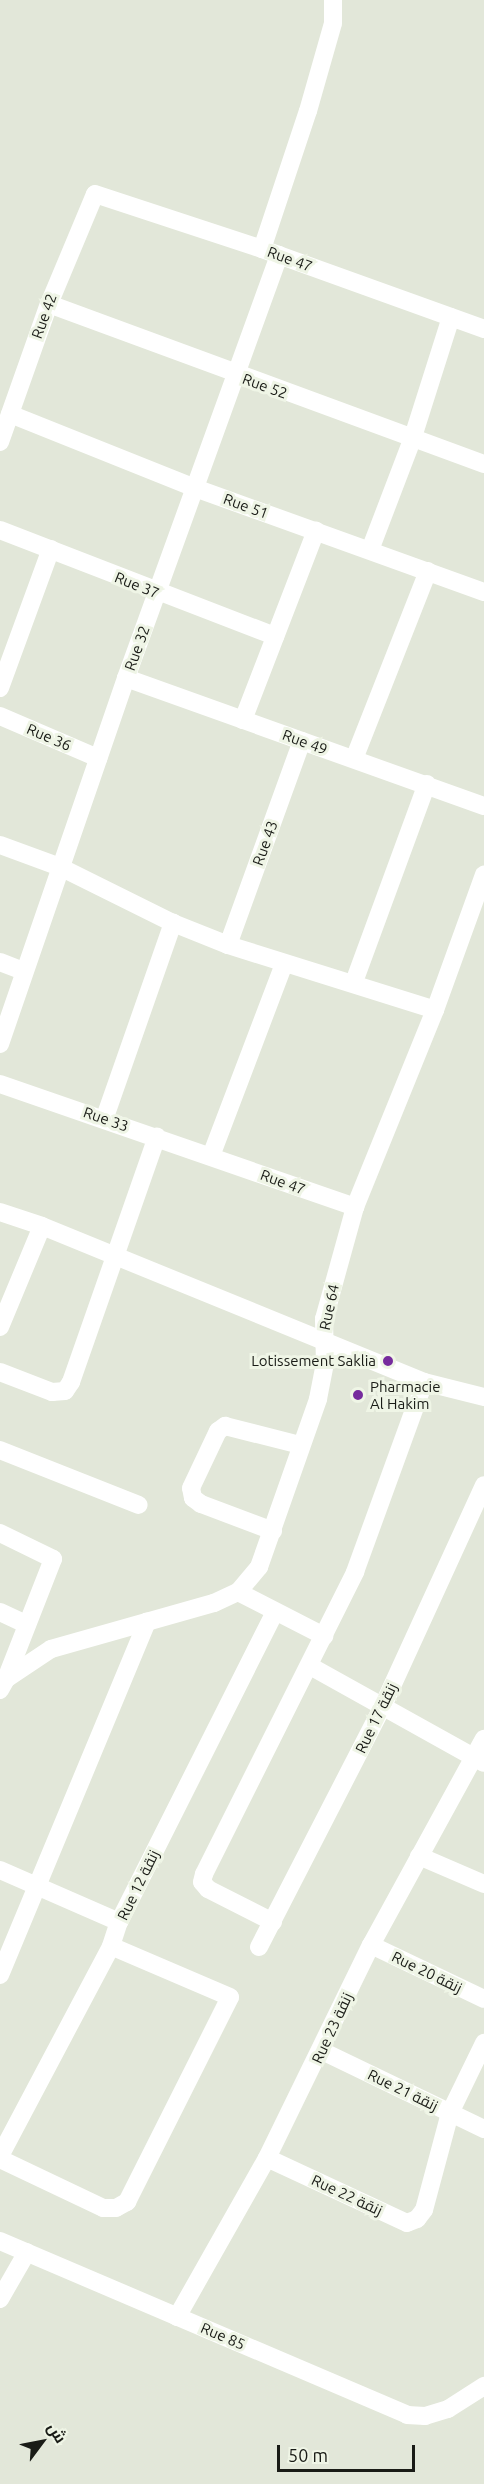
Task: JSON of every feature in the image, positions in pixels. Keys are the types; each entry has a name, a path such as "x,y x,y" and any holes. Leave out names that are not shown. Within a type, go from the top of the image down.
{"street":[{"name":"Rue 32","path":"0,1044 126,678 236,376 333,23 333,0"},
{"name":"Rue 47","path":"95,194 271,252 484,329"},
{"name":"Rue 42","path":"0,442 49,304 95,194"},
{"name":"Rue 52","path":"49,304 236,376 484,464"},
{"path":"370,550 412,440 451,317"},
{"name":"Rue 51","path":"10,414 195,488 484,592"},
{"name":"Rue 37","path":"0,530 157,593 275,636"},
{"path":"243,720 316,531"},
{"path":"0,688 51,549"},
{"path":"354,759 428,571"},
{"name":"Rue 49","path":"126,678 484,806"},
{"name":"Rue 36","path":"0,716 98,758"},
{"name":"Rue 43","path":"228,945 302,741"},
{"path":"354,982 427,784"},
{"path":"0,844 60,867 173,923 228,945 284,964 354,982 435,1010"},
{"name":"Rue 64","path":"3,1684 51,1649 191,1611 238,1592 259,1567 322,1381 325,1364 321,1343 329,1295 355,1207 435,1010 484,875"},
{"path":"105,1117 173,923"},
{"path":"0,962 24,971"},
{"path":"212,1156 284,964"},
{"name":"Rue 33","path":"0,1084 105,1117 212,1156"},
{"path":"0,1372 52,1392 65,1391 71,1382 157,1137"},
{"name":"Rue 47","path":"212,1156 355,1207"},
{"path":"0,1212 42,1226 321,1343 424,1382 484,1398"},
{"path":"0,1327 42,1226"},
{"path":"273,1922 202,1882 355,1572 424,1382"},
{"path":"273,1531 201,1504 193,1498 191,1488 218,1431 225,1426 300,1445"},
{"path":"0,1450 139,1504"},
{"name":"Rue 17 زنقة","path":"259,1947 382,1708 484,1485"},
{"path":"0,1533 53,1559 3,1684"},
{"path":"238,1592 324,1636"},
{"path":"0,1612 26,1624"},
{"name":"Rue 12 زنقة","path":"0,2157 111,1946 119,1922 275,1612"},
{"path":"0,1975 35,1886 147,1622"},
{"path":"310,1666 479,1761"},
{"name":"Rue 23 زنقة","path":"177,2317 267,2158 322,2051 371,1945 419,1856 479,1761 484,1739"},
{"path":"419,1856 484,1884"},
{"path":"0,1870 119,1922"},
{"name":"Rue 20 زنقة","path":"371,1945 484,2000"},
{"path":"0,2157 103,2208 116,2208 127,2202 230,1997 111,1946"},
{"path":"450,2113 484,2043"},
{"name":"Rue 21 زنقة","path":"322,2051 484,2128"},
{"name":"Rue 22 زنقة","path":"267,2158 406,2223 417,2219 424,2210 450,2113"},
{"name":"Rue 85","path":"0,2241 407,2415 425,2416 448,2409 484,2386"},
{"path":"0,2299 27,2252"}],"place":[{"name":"Lotissement Saklia","path":"388,1361"},
{"name":"Pharmacie Al Hakim","path":"358,1395"}]}
